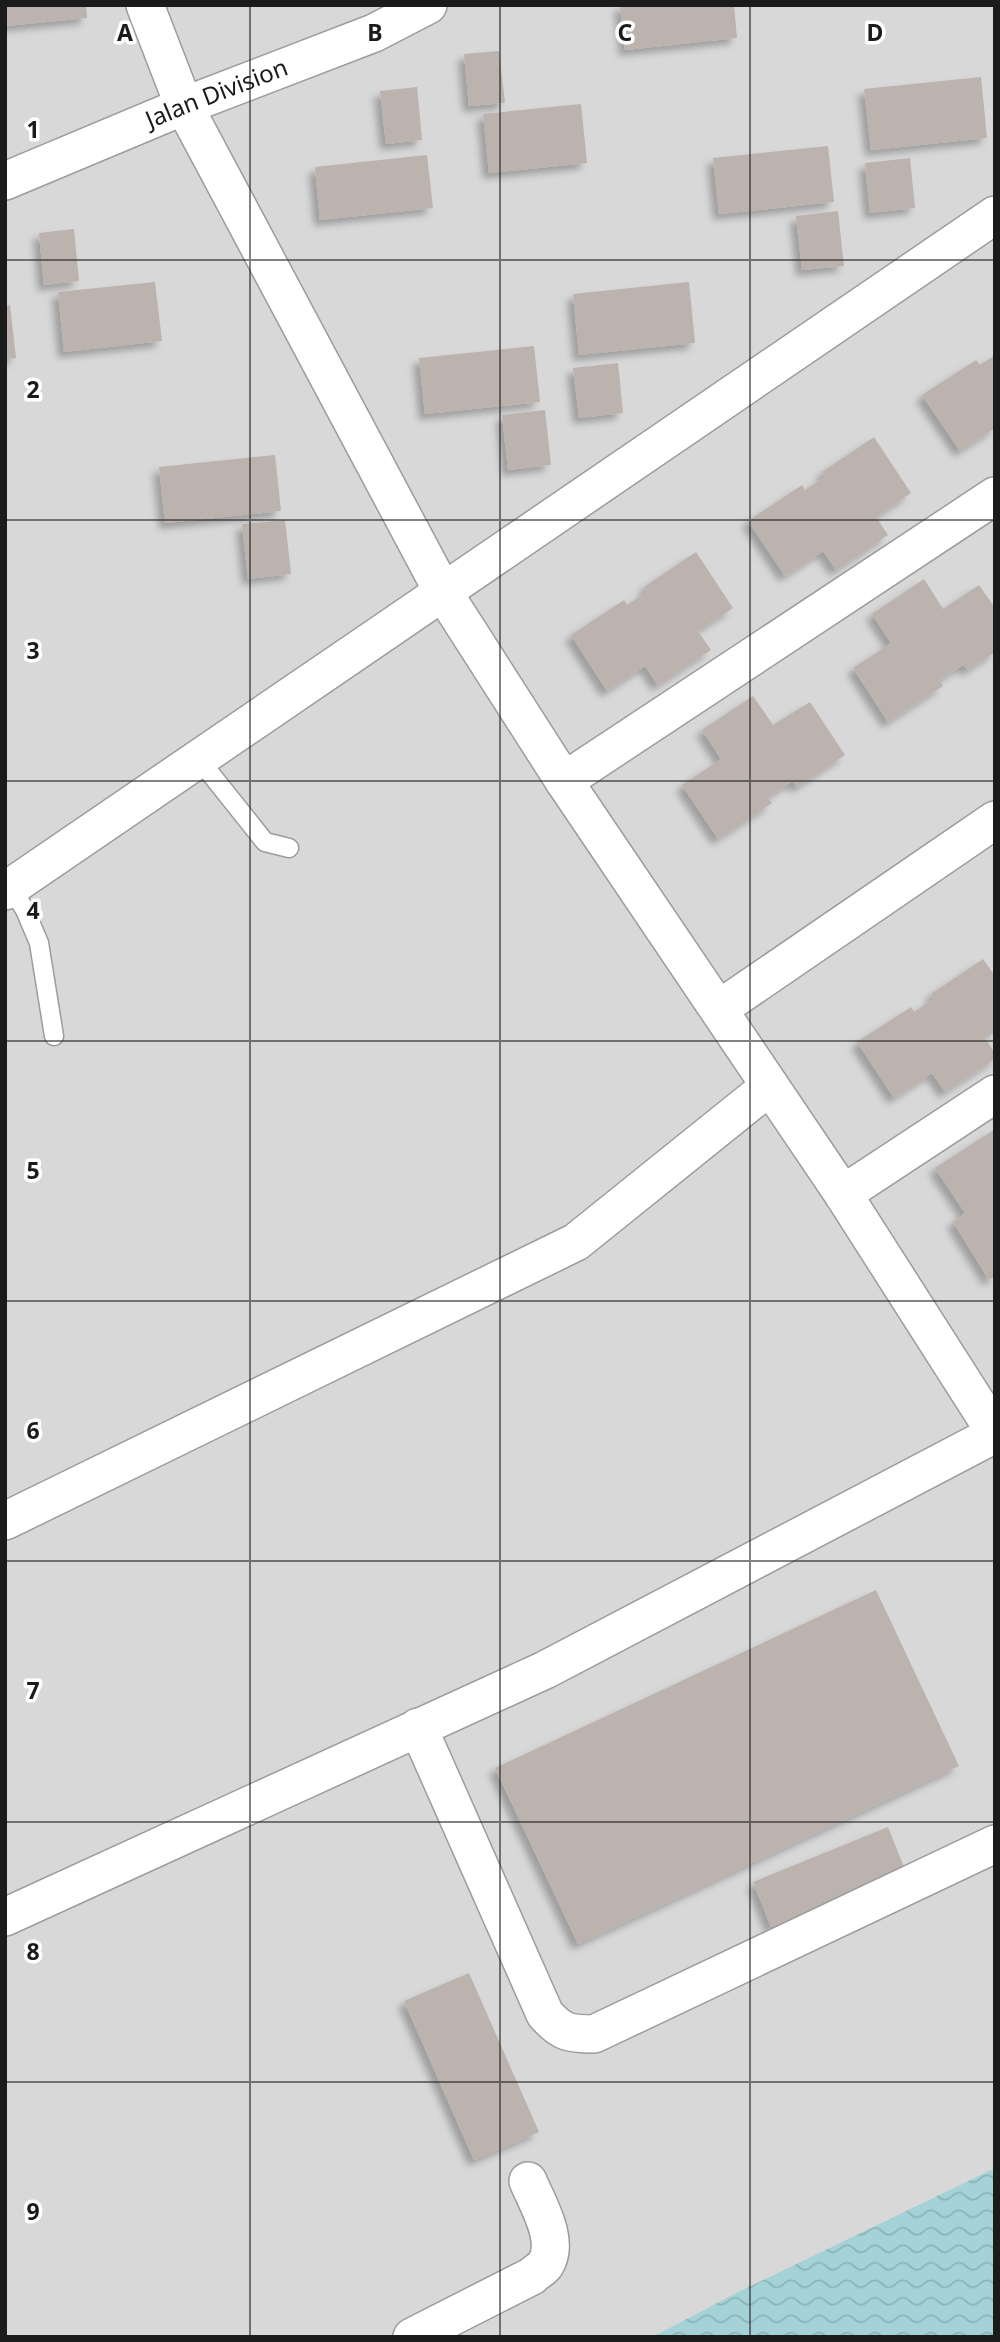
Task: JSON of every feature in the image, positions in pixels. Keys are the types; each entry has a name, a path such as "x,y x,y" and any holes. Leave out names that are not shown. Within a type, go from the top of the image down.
{"street":[{"path":"5,1917 545,1670 995,1433 843,1194 564,781 443,592 184,106 145,5"},
{"name":"Jalan Division","path":"5,181 184,106 374,33 428,5"},
{"path":"7,886 995,215"},
{"path":"564,781 995,496"},
{"path":"719,1009 995,820"},
{"path":"5,1521 576,1242 770,1086"},
{"path":"843,1194 995,1094"},
{"path":"418,1727 545,2014 558,2028 572,2034 594,2034 995,1844"},
{"path":"412,2337 533,2276 545,2265 550,2253 550,2237 527,2181"}],"lane":[{"path":"198,758 265,842 289,848"},
{"path":"7,886 25,910 39,943 54,1036"}],"shaded area":[{"path":"5,5 995,5 995,2168 738,2292 652,2337 5,2337"}],"water":[{"path":"995,2168 995,2337 652,2337 738,2292"}],"building":[{"path":"5,5 86,5 87,18 5,26"},
{"path":"620,5 734,5 737,38 625,50"},
{"path":"499,51 505,103 469,106 464,54"},
{"path":"981,77 987,138 871,150 864,89"},
{"path":"417,87 422,140 386,144 380,91"},
{"path":"581,104 587,163 489,173 483,114"},
{"path":"828,146 834,202 719,214 713,158"},
{"path":"427,155 433,208 320,220 315,167"},
{"path":"910,158 915,208 870,213 865,163"},
{"path":"838,211 844,266 802,270 796,216"},
{"path":"74,229 79,281 44,285 39,233"},
{"path":"155,282 162,341 64,352 58,292"},
{"path":"689,282 695,343 579,355 573,294"},
{"path":"10,305 16,358 5,359 5,306"},
{"path":"534,346 540,402 425,414 419,358"},
{"path":"995,355 995,428 960,451 922,395 976,360 980,365"},
{"path":"618,363 623,413 579,418 573,368"},
{"path":"545,410 551,465 508,470 502,415"},
{"path":"874,437 911,493 876,517 888,535 836,570 823,551 785,576 748,521 802,485 805,490 825,477 822,472"},
{"path":"275,455 281,511 165,523 159,467"},
{"path":"285,520 291,574 248,579 242,524"},
{"path":"696,552 733,608 698,631 711,650 658,685 645,666 607,691 571,635 624,600 627,605 647,592 644,587"},
{"path":"924,579 943,609 979,585 995,608 995,652 968,670 963,665 939,680 943,686 888,722 853,668 891,643 872,614"},
{"path":"753,696 773,725 810,702 845,755 797,787 793,781 768,797 772,803 718,839 682,785 721,759 702,730"},
{"path":"983,959 995,976 995,1032 985,1038 995,1053 995,1059 945,1092 932,1073 894,1098 857,1042 911,1007 914,1012 934,999 931,994"},
{"path":"995,1129 995,1276 989,1280 953,1222 965,1213 935,1168"},
{"path":"876,1590 959,1766 578,1944 495,1768"},
{"path":"888,1827 906,1872 771,1927 753,1882"},
{"path":"469,1973 539,2132 474,2160 404,2001"}]}
